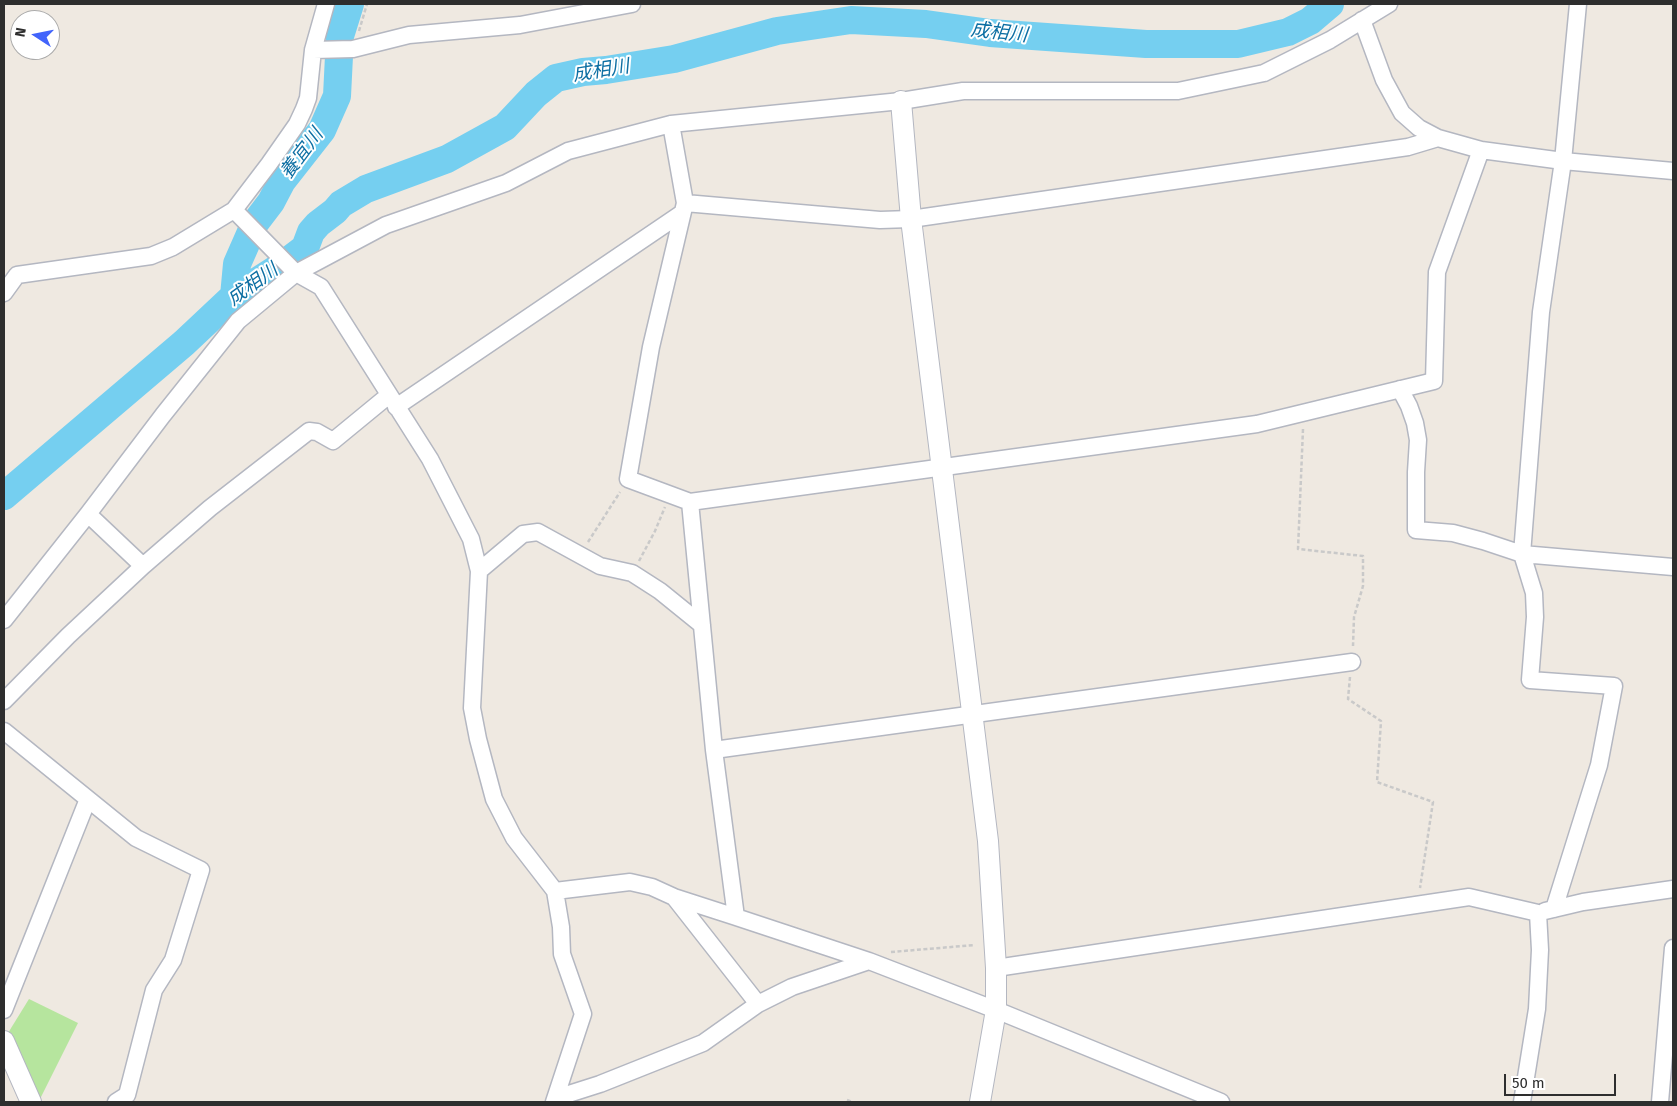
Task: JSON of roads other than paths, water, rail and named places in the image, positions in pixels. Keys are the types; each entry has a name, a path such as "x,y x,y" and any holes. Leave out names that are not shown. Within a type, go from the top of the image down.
{"street":[{"path":"4,292 17,275 151,256 173,247 234,210 297,124 304,110 308,98 313,50 326,4"},
{"path":"313,50 353,49 409,35 520,25 632,4"},
{"path":"4,620 238,321 296,273 386,225 506,183 568,151 671,124 902,101 963,91 1178,91 1264,73 1330,40 1389,4"},
{"path":"1554,909 1599,765 1614,686 1530,680 1535,617 1534,593 1522,554 1541,312 1563,160 1578,4"},
{"path":"1362,20 1384,80 1402,113 1419,128 1438,138 1482,150 1673,171"},
{"path":"902,101 911,219 988,841 996,968 996,1010 980,1102"},
{"path":"671,124 683,208 651,347 628,479 690,502 1257,424 1434,381 1437,272 1482,150"},
{"path":"4,701 68,636 143,566 210,508 309,431 318,432 333,441 683,208 880,220 911,219 1408,147 1438,138"},
{"path":"234,210 296,273 321,288 430,459 471,539 479,571 472,708 478,739 494,799 514,838 555,891 561,927 562,954 583,1014 555,1100"},
{"path":"1400,389 1409,406 1418,440 1416,530 1453,533 1522,554 1673,567"},
{"path":"690,502 714,750 736,917"},
{"path":"88,514 143,566"},
{"path":"479,571 523,534 538,532 600,566 632,573 660,591 702,625"},
{"path":"714,750 1352,662"},
{"path":"4,731 136,838 202,870 172,960 154,990 125,1100"},
{"path":"4,1010 88,799"},
{"path":"555,891 630,882 652,887 674,897 869,961 996,1010 1220,1102"},
{"path":"996,968 1469,896 1538,912 1583,902 1673,889"},
{"path":"674,897 758,1004"},
{"path":"1522,1102 1537,1009 1540,950 1538,912"},
{"path":"1660,1102 1673,948"},
{"path":"555,1100 600,1084 703,1042 758,1004 792,987 869,961"},
{"path":"4,1041 31,1102"}],"waterway":[{"name":"養宜川","path":"234,296 237,264 255,223 271,202 282,181 322,130 337,96 340,36 350,4"},
{"name":"成相川","path":"4,496 184,343 234,296 305,248 311,232 341,204 366,189 447,159 505,127 536,94 556,78 583,72 674,59 777,31 851,20 926,24 990,33 1146,44 1238,44 1288,32 1310,21 1330,4"}]}
